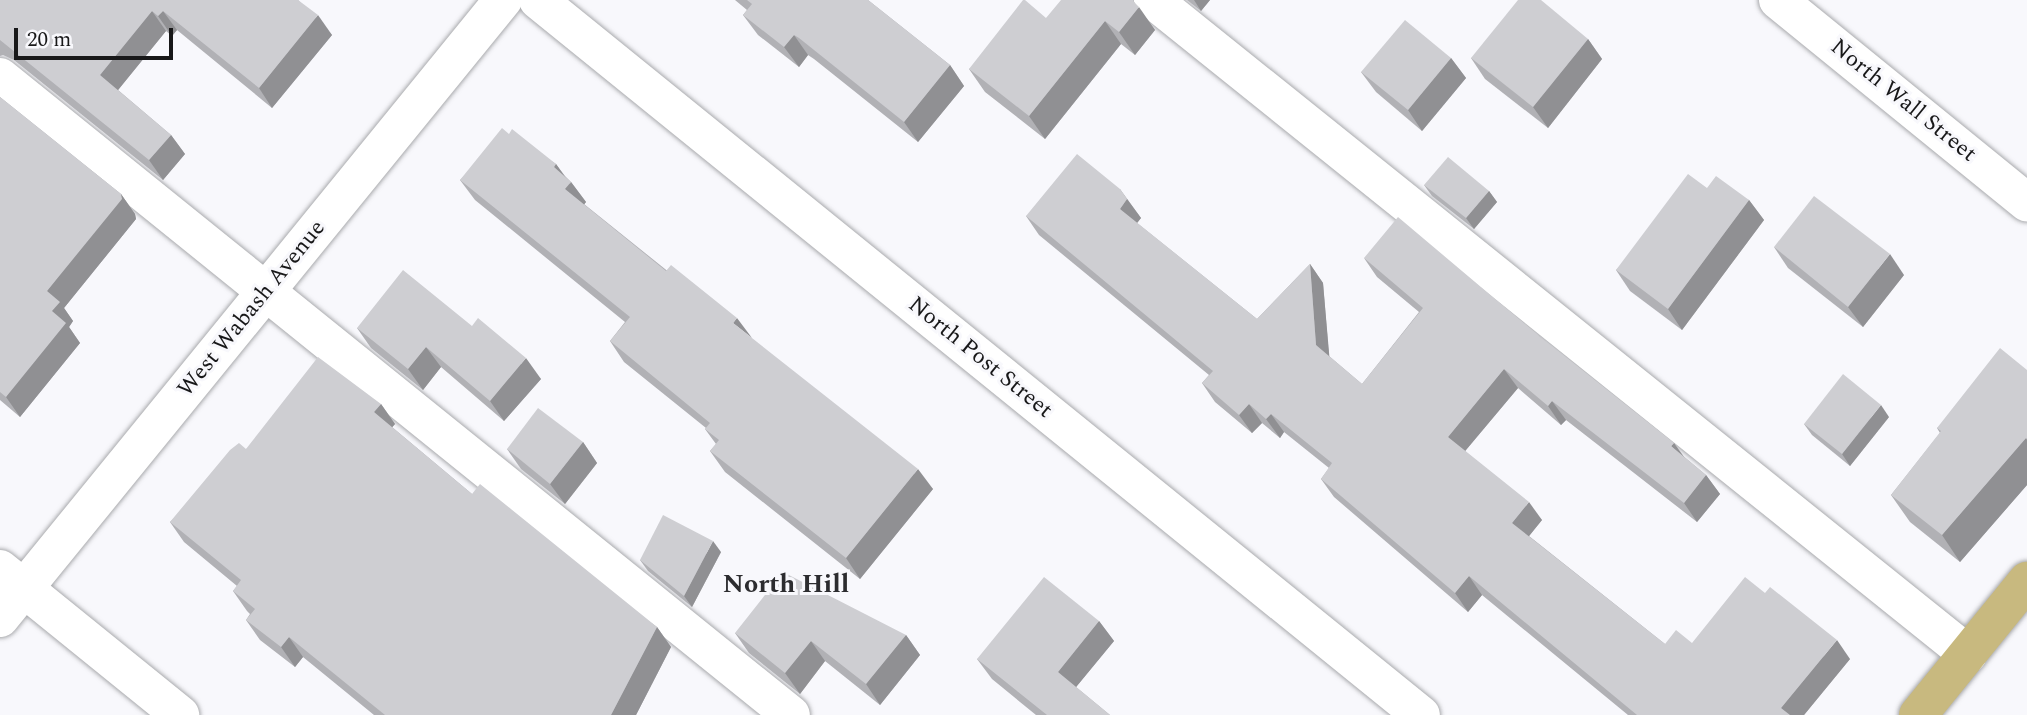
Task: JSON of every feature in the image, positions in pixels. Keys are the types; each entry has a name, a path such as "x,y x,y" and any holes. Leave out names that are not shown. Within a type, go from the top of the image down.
{"main road":[{"path":"1918,715 2027,581"}],"street":[{"name":"West Wabash Avenue","path":"0,618 12,579 265,292 503,0"},
{"name":"North Post Street","path":"538,0 1421,715"},
{"path":"1153,0 1968,654"},
{"name":"North Wall Street","path":"1778,0 2027,202"},
{"path":"0,77 791,715"},
{"path":"12,579 180,715"}],"building":[{"path":"0,0 298,0 318,15 259,88 163,11 158,16 152,11 100,75 171,135 149,160 0,40"},
{"path":"747,0 868,0 950,65 904,122 799,38 794,35 784,47 743,15 752,4"},
{"path":"1023,0 1046,18 1061,0 1132,0 1139,7 1119,32 1105,21 1029,116 969,69"},
{"path":"1518,0 1541,0 1588,39 1533,107 1471,58"},
{"path":"1405,20 1451,58 1408,110 1361,72"},
{"path":"0,97 121,194 122,199 47,291 60,302 52,311 66,323 6,397 0,392"},
{"path":"502,128 509,134 512,129 556,164 554,167 571,182 565,189 666,271 671,265 737,318 733,323 918,469 846,558 710,451 719,440 705,429 710,423 610,341 630,317 460,180"},
{"path":"1077,154 1120,189 1127,199 1120,209 1257,319 1310,264 1316,345 1362,384 1423,308 1364,258 1398,217 1539,336 1674,443 1671,446 1706,475 1684,503 1552,401 1548,406 1504,369 1448,437 1529,502 1512,523 1665,644 1676,630 1692,643 1745,577 1765,593 1770,587 1837,640 1781,708 1790,715 1637,715 1469,576 1455,593 1321,479 1332,463 1271,414 1266,419 1249,404 1239,415 1202,383 1213,371 1026,216"},
{"path":"1448,157 1489,191 1466,218 1424,185"},
{"path":"1688,174 1707,188 1716,176 1749,200 1668,309 1616,270"},
{"path":"1814,196 1890,254 1848,307 1774,247"},
{"path":"403,270 472,326 478,318 526,358 490,401 426,347 408,369 357,328"},
{"path":"2000,348 2027,370 2027,439 1942,535 1891,495 1941,431 1937,428"},
{"path":"318,357 381,404 374,412 472,494 480,484 657,627 611,715 385,715 289,637 281,647 246,620 255,609 233,591 241,580 170,522 230,450 239,443 246,449"},
{"path":"1843,374 1881,405 1842,454 1804,424"},
{"path":"538,408 583,442 550,484 507,449"},
{"path":"663,515 713,541 684,596 640,560"},
{"path":"783,572 906,635 866,684 811,641 785,673 735,633"},
{"path":"1044,577 1099,621 1058,672 1110,715 1047,715 977,659"}],"district":[{"name":"North Hill","path":"786,585"}]}
